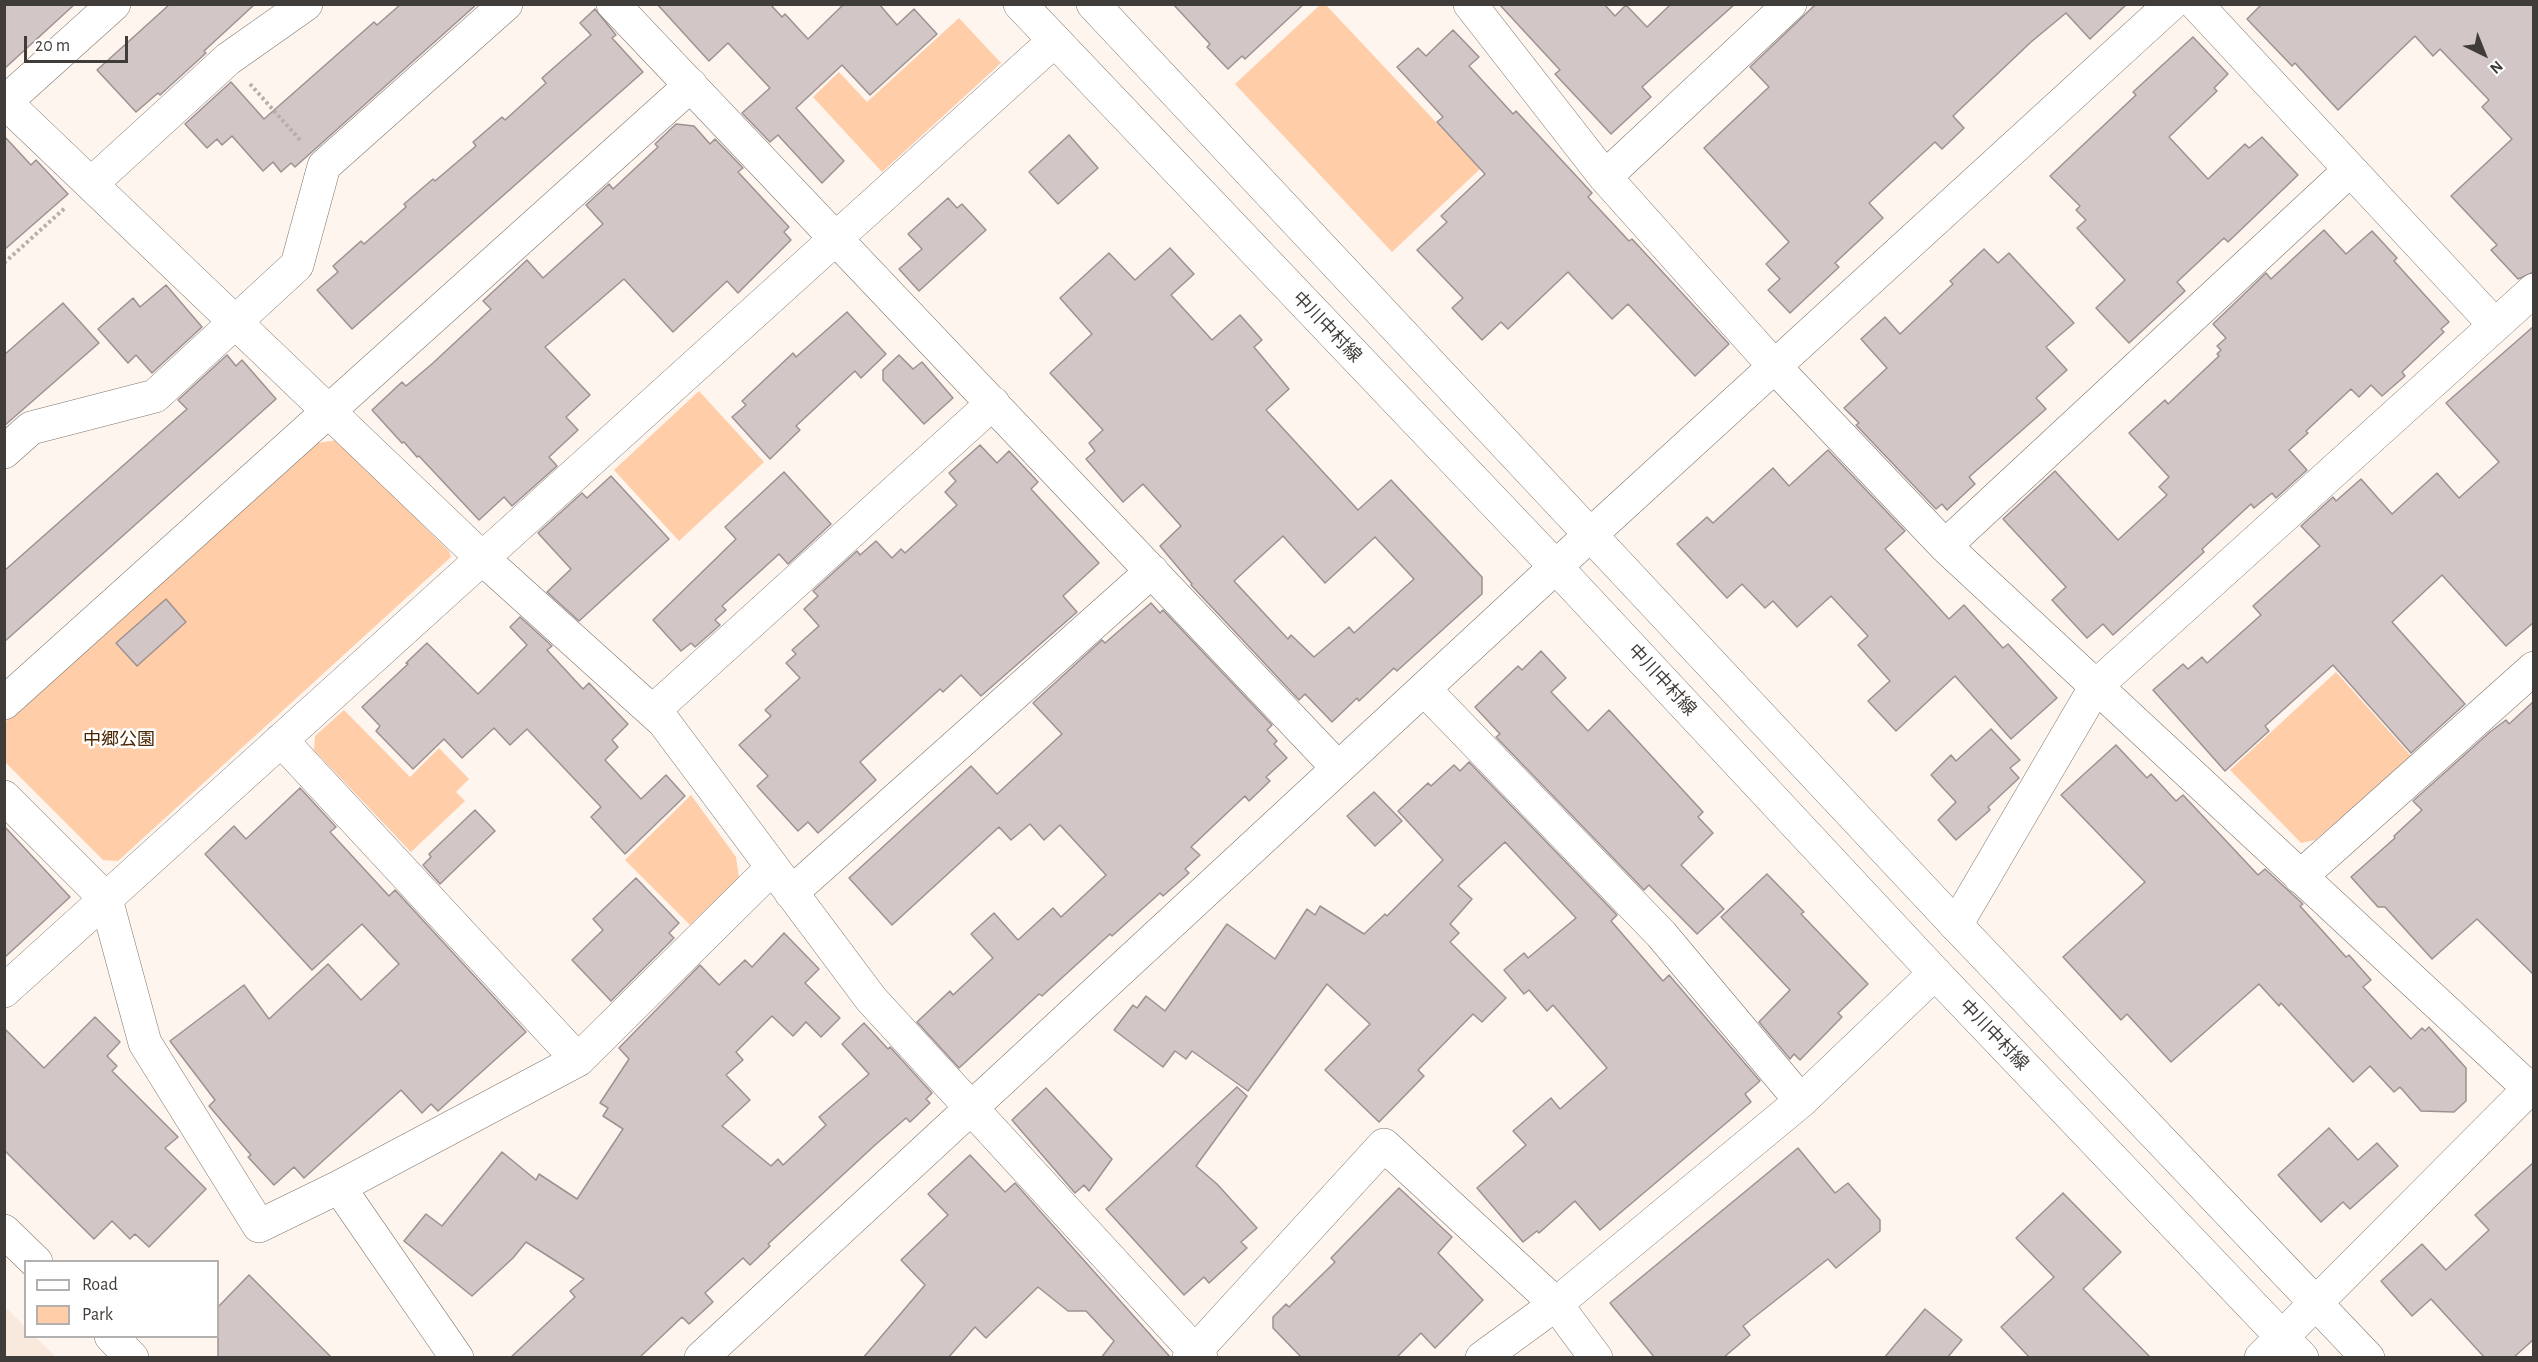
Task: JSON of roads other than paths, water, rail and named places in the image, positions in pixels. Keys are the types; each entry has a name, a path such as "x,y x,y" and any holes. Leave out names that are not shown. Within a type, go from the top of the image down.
{"street":[{"path":"114,4 5,102 482,558 664,722 871,999 1195,1356 1384,1145 1556,1304 1596,1358"},
{"path":"91,184 228,60 306,4"},
{"path":"4,452 31,428 155,396 297,265 324,166 506,4"},
{"path":"613,4 1338,768"},
{"name":"中川中村線","path":"1020,4 1556,567 1935,973 2282,1350"},
{"path":"1470,4 1605,177 1774,367 1945,546 2300,877 2532,1089 2316,1301 2282,1350"},
{"path":"1605,177 1790,4"},
{"path":"701,1358 1589,536 2171,4"},
{"path":"2196,4 2494,324"},
{"path":"1093,5 1589,536 2368,1358"},
{"path":"4,991 1054,40"},
{"path":"4,703 691,85"},
{"path":"1945,546 2350,170"},
{"path":"1956,925 2096,686 2534,290"},
{"path":"653,711 993,403"},
{"path":"4,797 106,899 145,1043 259,1226 339,1187 578,1060 781,880 1152,571"},
{"path":"2300,877 2534,668"},
{"path":"1424,689 1661,934 1801,1101"},
{"path":"281,740 578,1060"},
{"path":"1482,1358 1556,1304 1801,1101 1935,973"},
{"path":"339,1187 457,1358"},
{"path":"4,1231 34,1260"},
{"path":"113,1338 132,1358"}],"park label":[{"name":"中郷公園","path":"119,740"}]}
